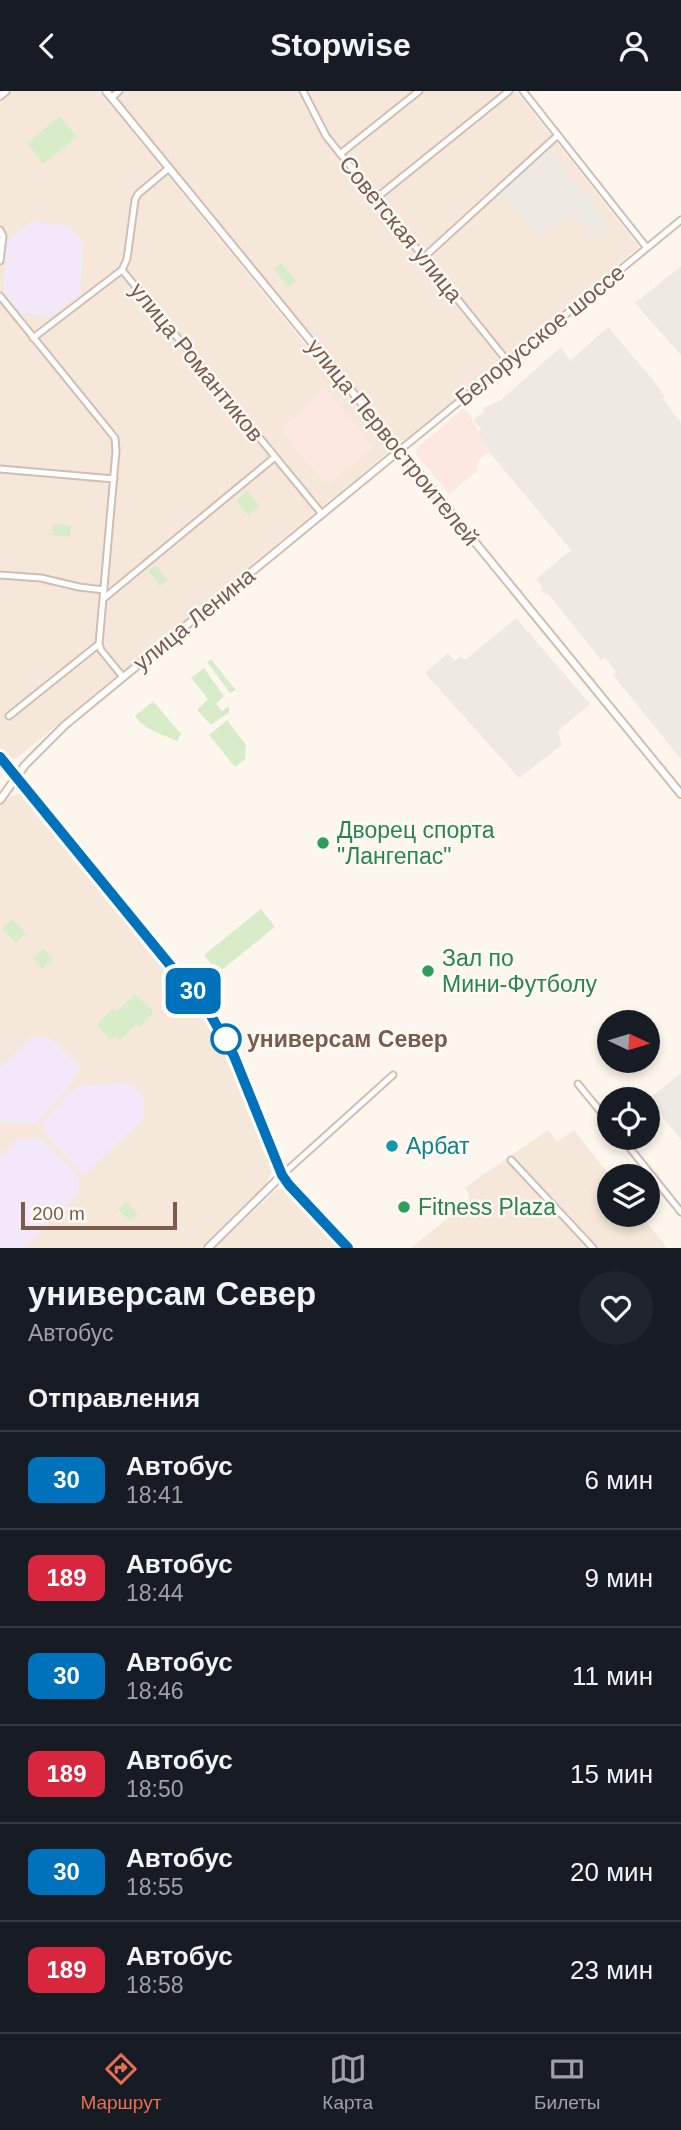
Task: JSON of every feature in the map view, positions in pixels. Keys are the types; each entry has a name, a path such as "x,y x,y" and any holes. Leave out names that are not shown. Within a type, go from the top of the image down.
{"street":[{"path":"0,96 6,91"},
{"name":"улица Первостроителей","path":"106,91 681,794"},
{"path":"111,97 119,91"},
{"name":"Советская улица","path":"303,91 322,131 508,362"},
{"path":"340,154 419,91"},
{"path":"375,199 509,91"},
{"path":"523,91 647,248"},
{"path":"423,258 558,135"},
{"name":"улица Романтиков","path":"169,168 138,194 135,200 127,259 121,270 322,514"},
{"name":"Белорусское шоссе","path":"400,450 681,220"},
{"path":"0,230 3,236 0,261"},
{"path":"33,338 121,270"},
{"path":"0,296 115,438 117,444 106,592 99,644 123,677"},
{"name":"улица Ленина","path":"0,800 45,743 400,450"},
{"path":"0,575 41,578 106,592 275,457"},
{"path":"0,469 114,479"},
{"path":"9,716 99,644"},
{"path":"0,757 210,1014 234,1056 282,1175 348,1248"},
{"path":"208,1248 282,1175 393,1075"},
{"path":"578,1084 597,1107"},
{"path":"631,1150 681,1212"},
{"path":"511,1160 593,1248"}],"shaded area":[{"path":"12,91 99,91 391,450 17,758 12,759 7,758 0,749 0,101"},
{"path":"111,91 516,91 639,247 405,440 398,441"},
{"path":"548,149 611,227 595,240 572,212 540,236 501,190"},
{"path":"31,221 69,226 83,243 80,294 50,317 20,313 3,292 7,241"},
{"path":"681,266 681,355 635,303"},
{"path":"608,327 653,380 681,423 681,759 613,675 616,672 605,657 601,660 549,595 541,590 543,588 536,579 571,550 489,452 478,432 481,429 473,420 485,411 483,408 501,400 561,347 570,361"},
{"path":"326,388 373,447 330,483 321,479 283,433 282,428"},
{"path":"464,408 489,452 479,460 476,472 449,494 416,454 417,448"},
{"path":"516,618 590,704 558,731 562,745 519,778 425,673 448,653 455,661 461,656 465,660"},
{"path":"19,794 28,798 199,1006 232,1059 272,1171 266,1185 201,1248 0,1248 0,806 11,796"},
{"path":"31,1037 51,1038 81,1068 37,1123 3,1122 0,1119 0,1067"},
{"path":"681,1073 681,1140 660,1113 660,1090"},
{"path":"129,1083 144,1097 144,1118 84,1176 44,1133 43,1123 68,1093 83,1085"},
{"path":"548,1130 557,1142 574,1130 601,1164 597,1164 597,1227 650,1227 667,1248 411,1248 469,1201 469,1194 464,1188"},
{"path":"19,1138 42,1139 79,1177 79,1193 24,1248 0,1248 0,1156"},
{"path":"277,1189 286,1190 343,1248 215,1248"}],"green space":[{"path":"60,116 77,137 43,164 27,143"},
{"path":"281,263 296,281 288,287 274,269"},
{"path":"247,491 259,506 248,515 236,500"},
{"path":"53,524 71,525 70,537 52,535"},
{"path":"156,565 168,580 160,586 148,571"},
{"path":"211,659 236,690 230,693 207,662"},
{"path":"204,668 224,696 216,704 222,711 229,706 229,712 211,725 197,710 208,699 191,678"},
{"path":"153,701 181,734 177,741 148,728 135,716"},
{"path":"227,720 246,745 245,759 235,767 209,735"},
{"path":"261,909 275,927 218,973 204,955"},
{"path":"12,919 26,933 16,943 2,929"},
{"path":"43,948 53,959 42,969 33,958"},
{"path":"135,994 152,1009 152,1014 140,1027 135,1025 120,1040 116,1036 109,1039 98,1023 112,1009 117,1011"},
{"path":"126,1201 138,1214 130,1221 118,1209"}],"bus line":[{"name":"30","path":"0,757 210,1014 225,1036 234,1056 282,1175 348,1248"}],"place":[{"name":"Дворец спорта \"Лангепас\"","path":"323,843"},
{"name":"Зал по Мини-Футболу","path":"428,971"},
{"name":"универсам Север","path":"226,1039"},
{"name":"Арбат","path":"392,1146"},
{"name":"Fitness Plaza","path":"404,1207"}]}
